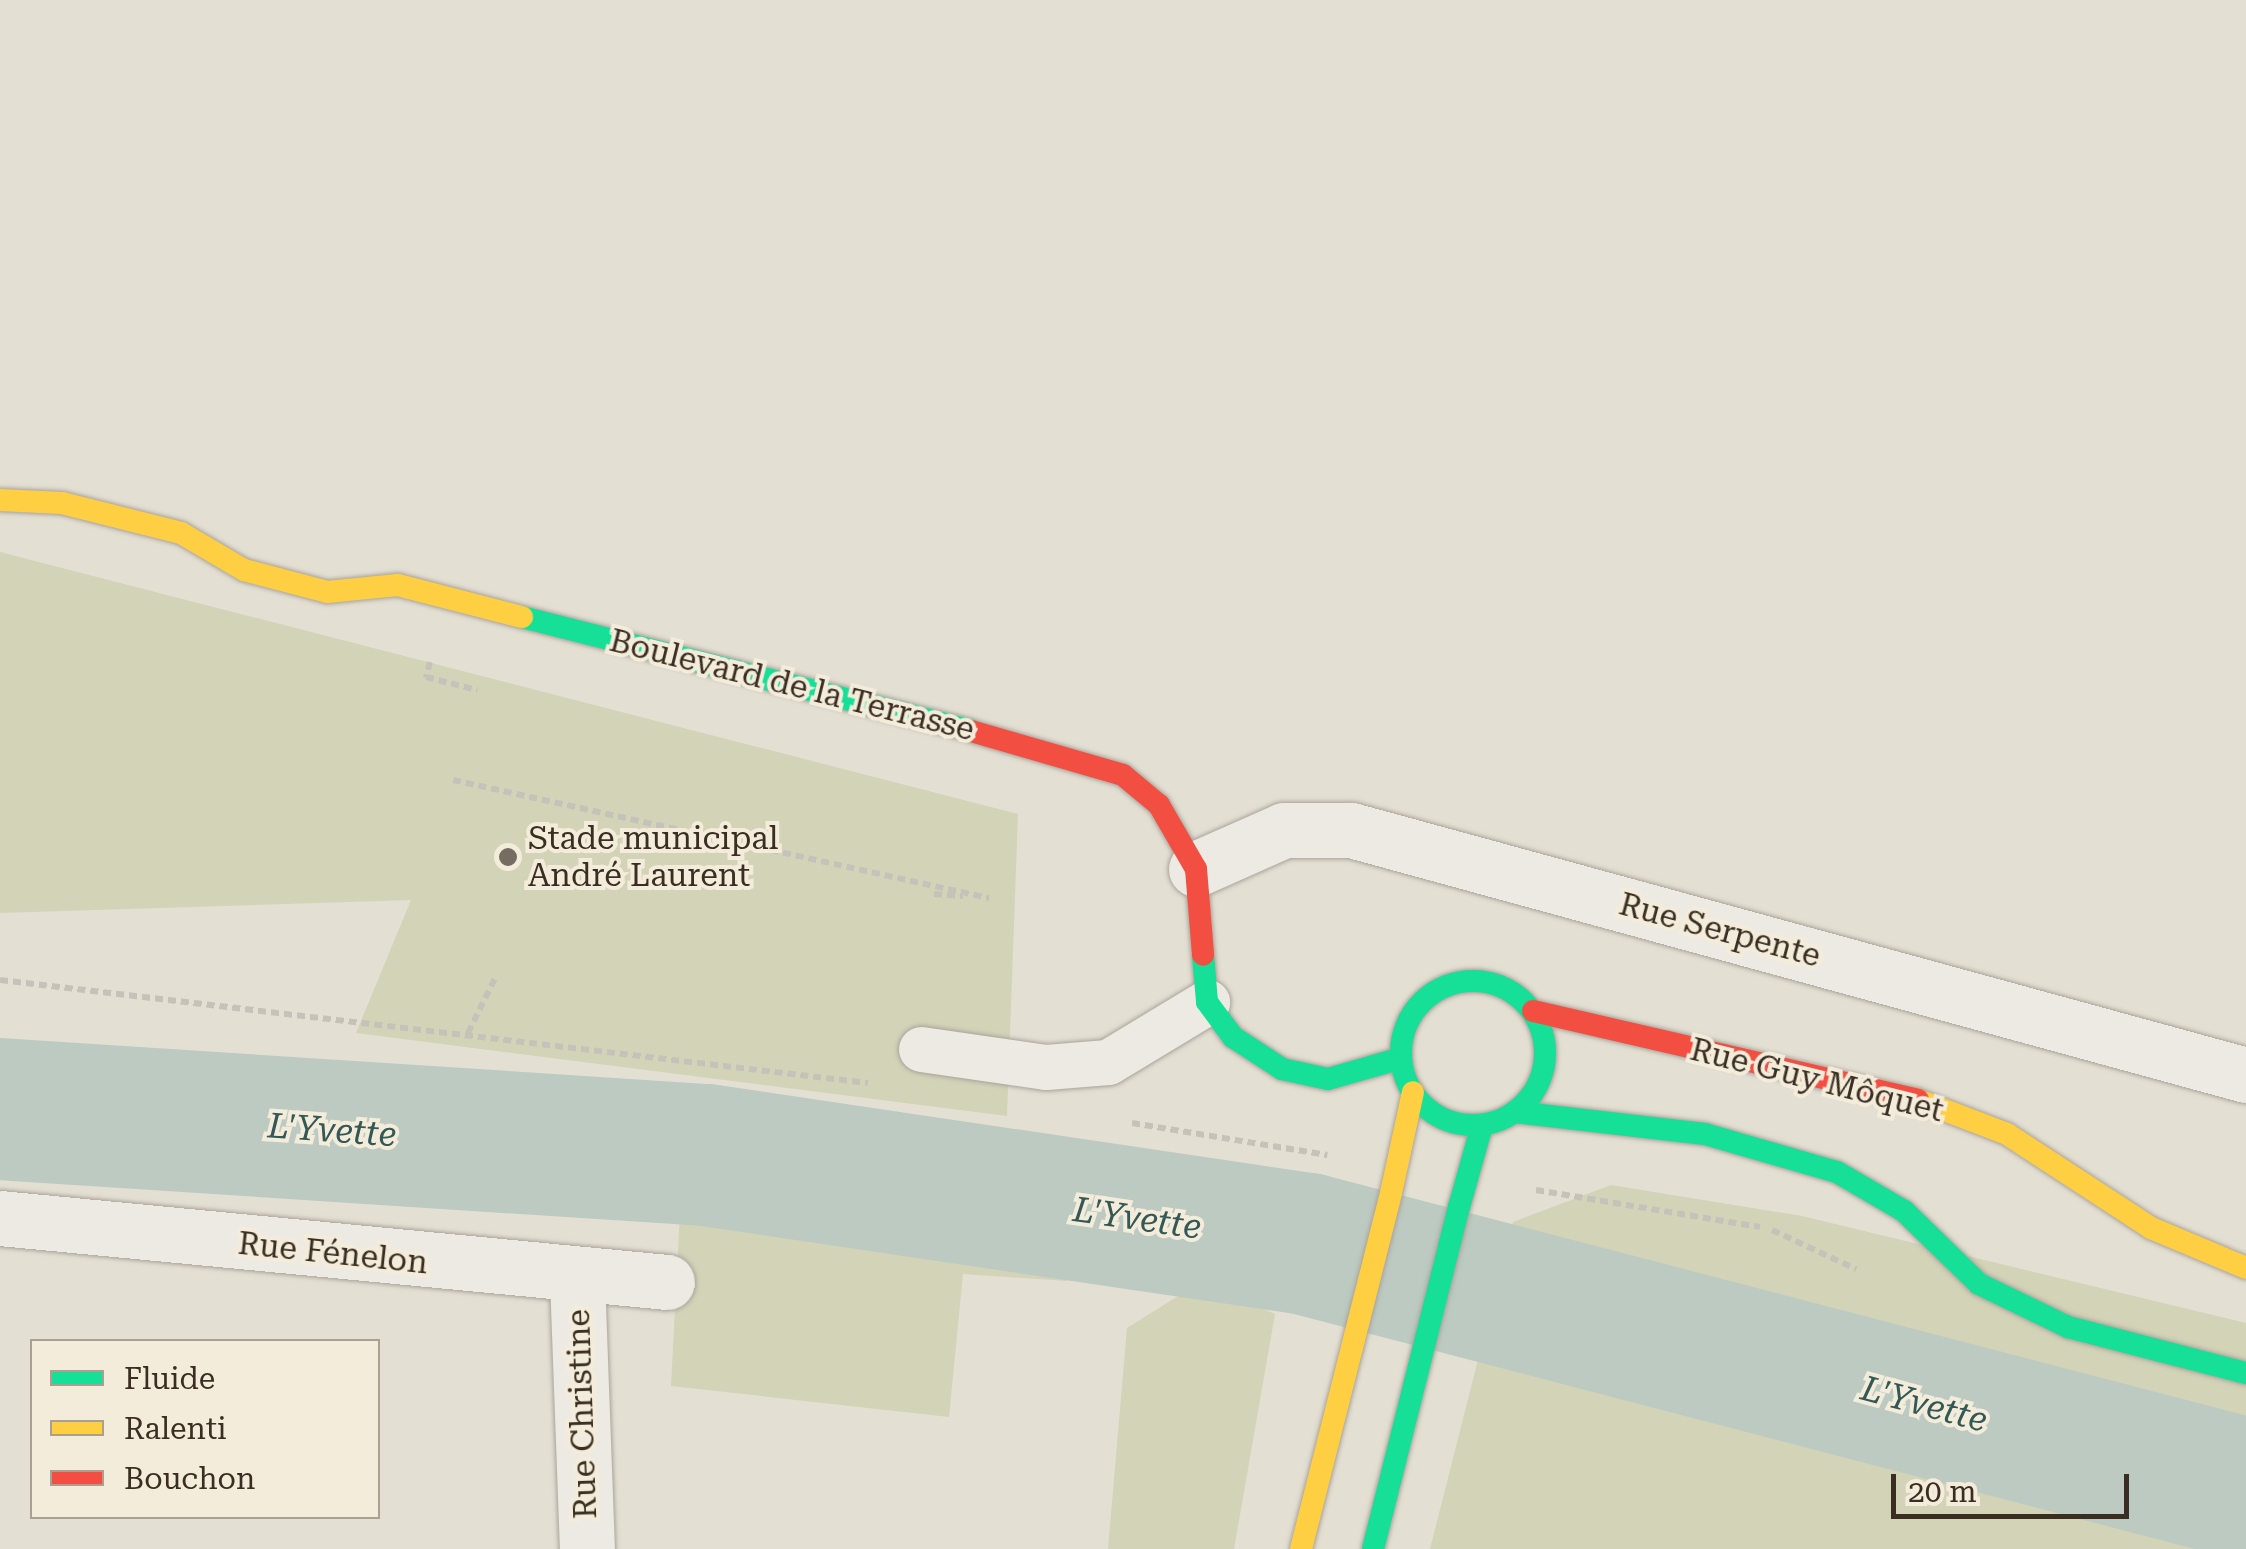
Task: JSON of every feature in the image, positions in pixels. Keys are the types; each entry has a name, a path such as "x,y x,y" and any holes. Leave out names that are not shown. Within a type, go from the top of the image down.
{"main road":[{"name":"Boulevard de la Terrasse","path":"0,500 62,502 181,532 244,570 327,592 398,585 1061,754 1123,776 1159,805 1196,869 1206,1002"},
{"path":"1301,1549 1350,1340 1391,1193 1412,1092 1401,1058 1412,1013 1449,984 1496,984 1533,1011 1544,1042 1542,1076 1515,1112"},
{"path":"1206,1002 1233,1037 1282,1068 1328,1079 1401,1058"},
{"name":"Rue Guy Môquet","path":"1533,1011 1917,1100 2006,1134 2151,1228 2246,1268"},
{"path":"1412,1092 1442,1119 1482,1125 1515,1112 1705,1134 1837,1172 1904,1212 1979,1284 2068,1327 2246,1373"},
{"path":"1372,1549 1482,1125"}],"street":[{"name":"Rue Serpente","path":"1196,869 1284,830 1351,830 2246,1075"},
{"name":"Rue Fénelon","path":"0,1218 576,1278 667,1282"},
{"name":"Rue Christine","path":"576,1278 587,1549"}],"lane":[{"path":"922,1049 1046,1067 1108,1062 1206,1002"}],"path":[{"path":"426,677 477,690"},
{"path":"453,780 989,898 934,894"},
{"path":"0,980 468,1034 496,976"}],"green space":[{"name":"Stade municipal André Laurent","path":"0,552 1018,814 1007,1116 356,1033 411,900 0,913"},
{"path":"1611,1185 1802,1216 2246,1323 2246,1530 2236,1549 1430,1549 1513,1222"},
{"path":"680,1212 1071,1248 1067,1281 963,1274 949,1417 671,1386"},
{"path":"1199,1283 1275,1314 1234,1549 1108,1549 1127,1328"}],"waterway":[{"name":"L'Yvette","path":"0,1109 706,1155 1307,1244 2246,1489"}],"traffic: fast":[{"path":"522,617 971,731"},
{"path":"1203,955 1207,1002 1233,1037 1282,1069 1328,1079 1401,1058"},
{"path":"1473,981 1501,986 1524,1002 1540,1025 1545,1053 1540,1081 1524,1104 1501,1120 1473,1125 1445,1120 1422,1104 1406,1081 1401,1053 1406,1025 1422,1002 1445,986 1473,981"},
{"path":"1515,1112 1705,1134 1837,1172 1904,1211 1979,1284 2068,1327 2246,1373"},
{"path":"1459,1207 1482,1125"},
{"path":"1373,1549 1459,1207"}],"traffic: slow":[{"path":"0,500 62,503 181,533 244,570 327,592 398,585 522,617"},
{"path":"1391,1193 1413,1092"},
{"path":"1918,1100 2007,1134 2151,1228 2246,1268"},
{"path":"1301,1549 1391,1193"}],"traffic: jam":[{"path":"971,731 1123,775 1159,805 1196,869 1203,955"},
{"path":"1533,1011 1918,1100"}],"place":[{"name":"Stade municipal André Laurent","path":"508,857"}]}
